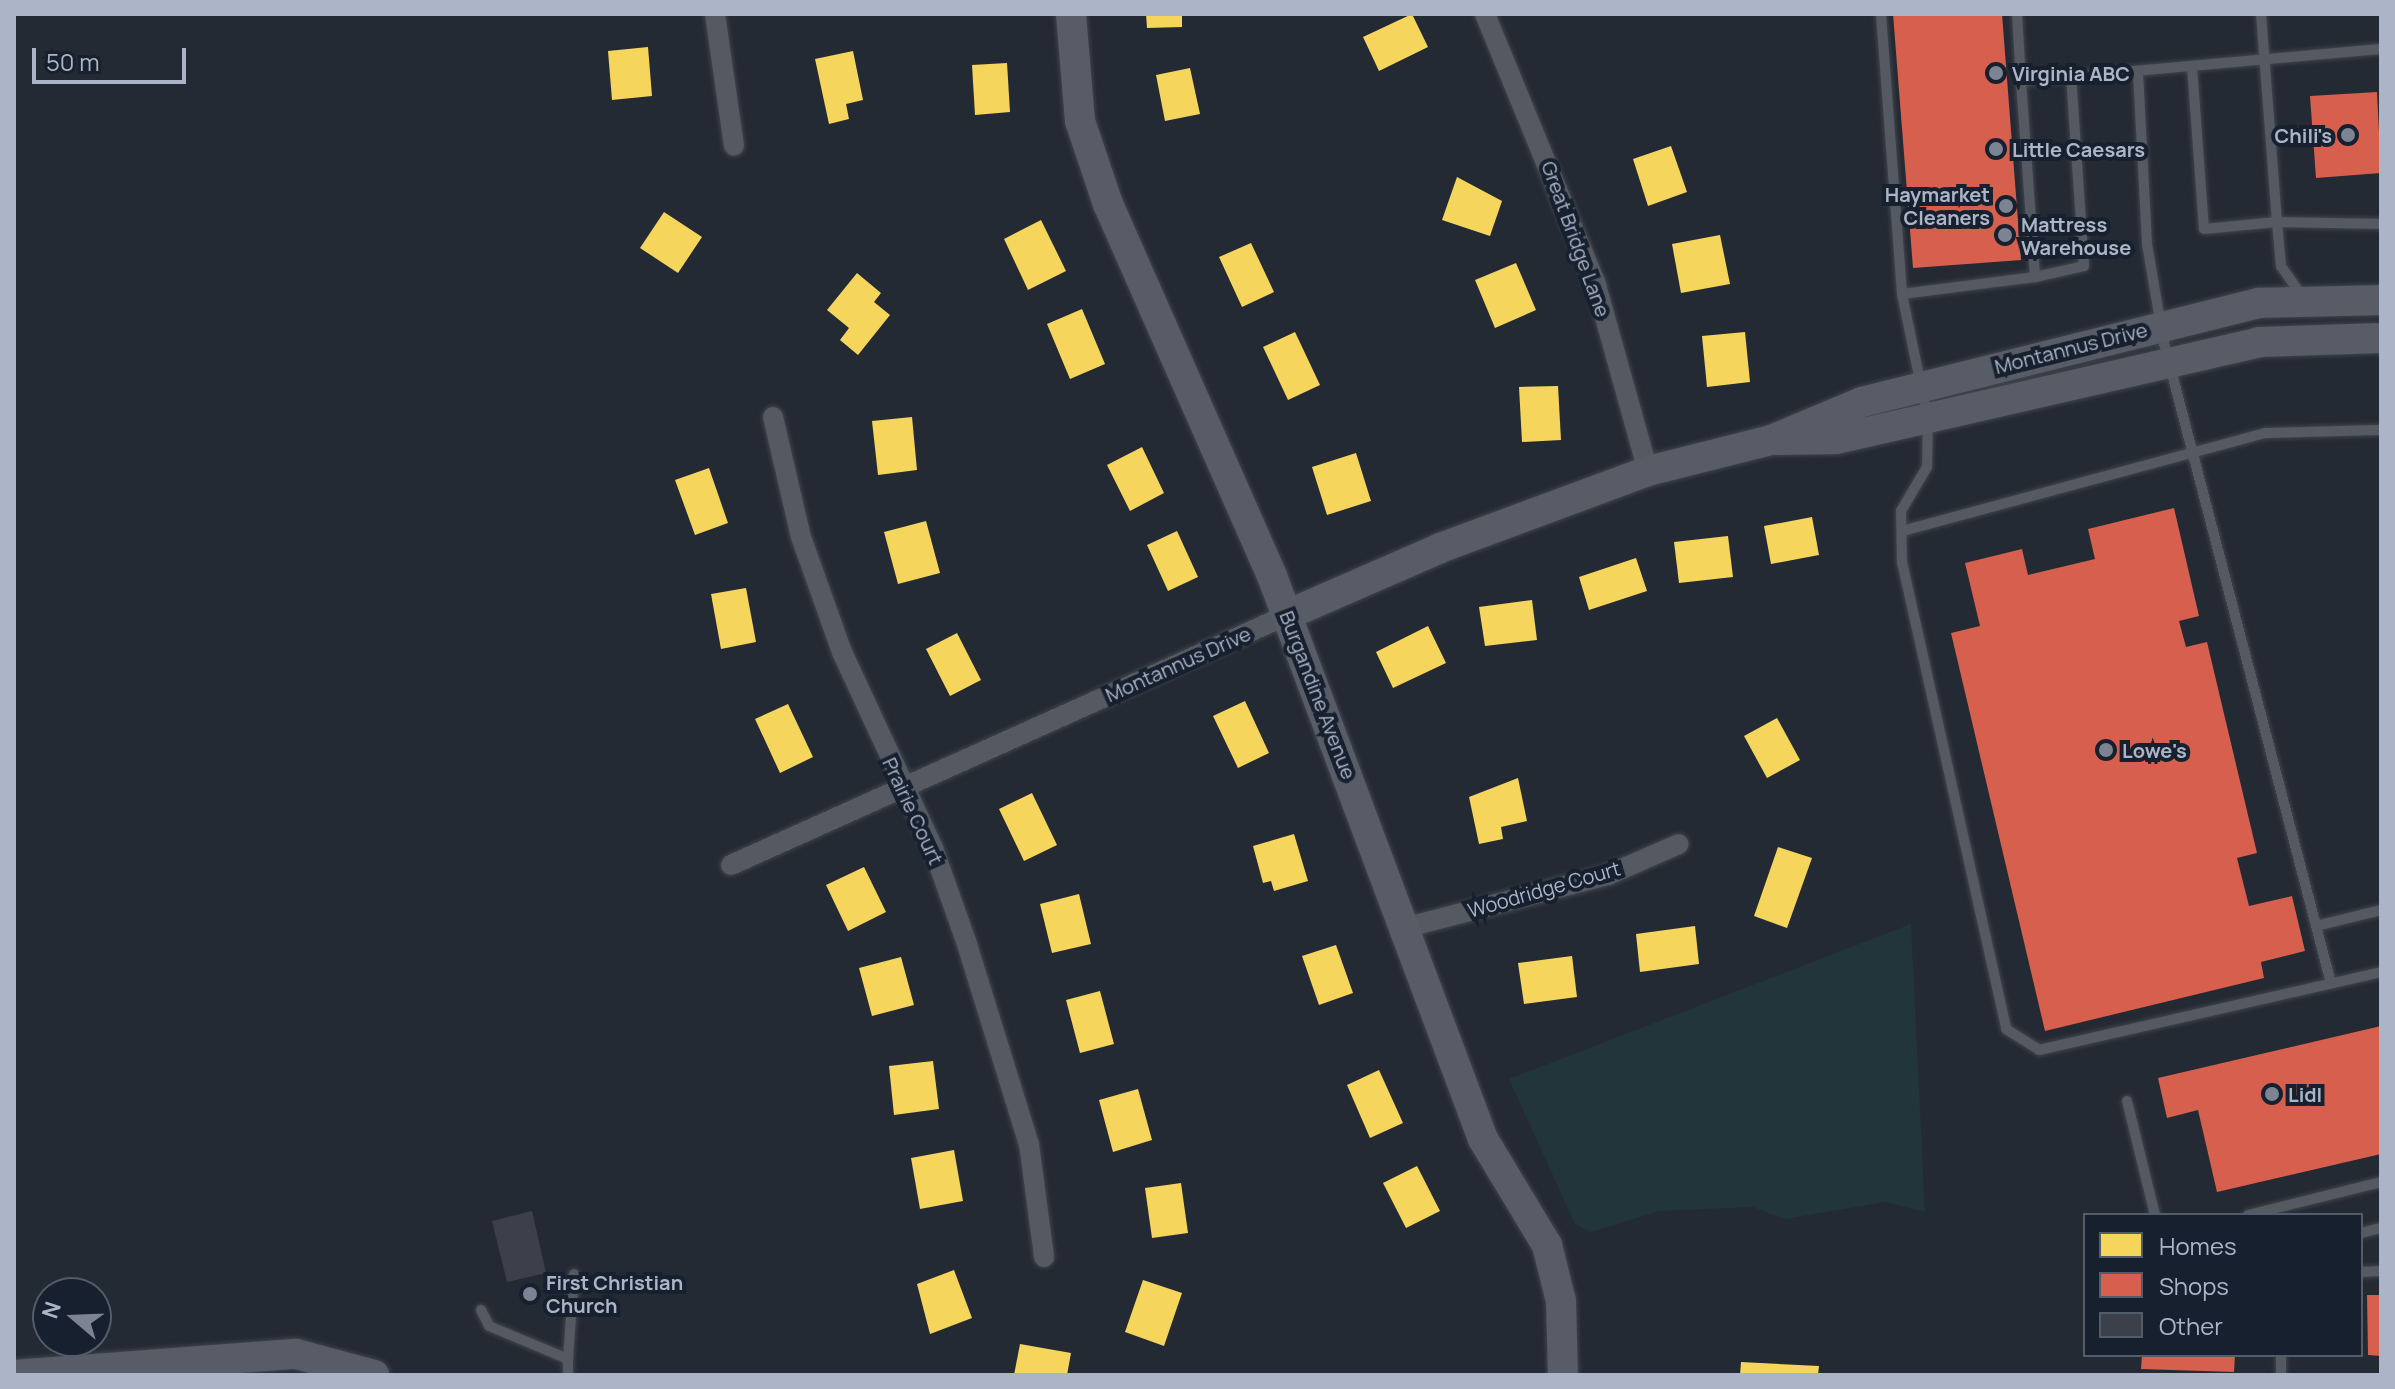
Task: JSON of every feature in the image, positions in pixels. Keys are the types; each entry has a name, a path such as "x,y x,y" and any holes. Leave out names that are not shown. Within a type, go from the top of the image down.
{"street":[{"path":"715,14 734,146"},
{"name":"Burgandine Avenue","path":"1071,14 1080,121 1108,204 1287,615 1408,927 1483,1139 1547,1245 1561,1301 1563,1375"},
{"name":"Great Bridge Lane","path":"1485,14 1596,285 1648,471"},
{"name":"Montannus Drive","path":"731,865 1440,548 1648,471 1771,440 1834,411 1921,386 2161,326 2304,298 2381,300"},
{"name":"Montannus Drive","path":"1771,440 1837,439 2281,338 2381,338"},
{"name":"Prairie Court","path":"773,417 801,537 902,790 933,848 1029,1144 1044,1257"},
{"name":"Woodridge Court","path":"1408,927 1608,875 1679,844"},
{"path":"14,1375 296,1354 374,1375"}],"lane":[{"path":"1881,14 1902,294 1928,420 1927,467 1901,511 1902,562 2006,1029 2039,1050 2381,972"},
{"path":"2017,14 2035,277"},
{"path":"2261,14 2283,272 2304,298"},
{"path":"2021,81 2381,49"},
{"path":"2192,66 2204,229 2277,222 2381,224"},
{"path":"2138,72 2147,244 2161,326 2331,983"},
{"path":"1902,294 2035,277 2084,266 2071,77"},
{"path":"1902,531 2265,433 2381,430"},
{"path":"2316,926 2381,910"},
{"path":"2127,1101 2155,1213"},
{"path":"2256,1213 2381,1182"},
{"path":"568,1375 574,1274"},
{"path":"481,1310 489,1326 568,1359"}],"green space":[{"path":"1911,924 1925,1212 1885,1202 1785,1219 1753,1207 1659,1211 1591,1232 1575,1224 1509,1079"}],"building: Homes":[{"path":"1146,14 1182,14 1182,27 1147,28"},
{"path":"1412,14 1428,47 1379,71 1363,37"},
{"path":"648,47 652,96 612,100 608,51"},
{"path":"853,51 863,100 846,104 849,119 829,124 815,59"},
{"path":"1007,63 1010,112 975,115 972,65"},
{"path":"1190,68 1200,114 1165,121 1156,75"},
{"path":"1671,146 1687,192 1648,206 1633,159"},
{"path":"1457,177 1502,201 1490,236 1442,220"},
{"path":"664,212 702,237 678,273 640,248"},
{"path":"1041,220 1066,271 1028,290 1004,239"},
{"path":"1720,235 1730,284 1681,293 1672,244"},
{"path":"1251,243 1274,292 1242,307 1219,257"},
{"path":"1516,263 1536,310 1495,328 1475,280"},
{"path":"857,273 881,293 874,302 890,315 858,355 840,340 849,328 827,310"},
{"path":"1082,309 1105,364 1070,379 1047,324"},
{"path":"1295,332 1320,385 1288,400 1263,347"},
{"path":"1745,332 1750,382 1707,387 1702,336"},
{"path":"1558,386 1561,440 1522,442 1519,387"},
{"path":"912,417 917,470 878,475 872,421"},
{"path":"1142,447 1164,493 1130,511 1107,465"},
{"path":"1356,453 1371,501 1327,515 1312,467"},
{"path":"709,468 728,523 695,535 675,480"},
{"path":"1812,517 1819,555 1771,564 1764,526"},
{"path":"926,521 940,573 898,584 884,532"},
{"path":"1177,531 1198,577 1168,591 1147,545"},
{"path":"1728,536 1733,577 1679,583 1674,542"},
{"path":"1636,558 1647,591 1589,610 1579,577"},
{"path":"746,588 756,642 721,649 711,594"},
{"path":"1532,600 1537,640 1485,646 1479,607"},
{"path":"1428,626 1446,663 1393,688 1376,652"},
{"path":"957,633 981,680 950,696 926,649"},
{"path":"1245,701 1269,753 1238,768 1213,716"},
{"path":"788,704 813,757 780,773 755,719"},
{"path":"1777,718 1800,760 1767,778 1744,736"},
{"path":"1518,778 1527,821 1501,827 1503,839 1479,844 1469,797"},
{"path":"1032,793 1057,845 1024,861 999,809"},
{"path":"1294,834 1308,881 1274,891 1271,881 1263,883 1253,846"},
{"path":"1778,847 1812,858 1787,928 1754,916"},
{"path":"864,867 886,912 848,931 826,885"},
{"path":"1079,894 1091,944 1052,953 1040,904"},
{"path":"1695,926 1699,964 1640,972 1636,934"},
{"path":"1336,945 1353,993 1319,1005 1302,956"},
{"path":"1572,956 1577,997 1524,1004 1518,963"},
{"path":"901,957 914,1005 872,1016 859,968"},
{"path":"1100,991 1114,1044 1080,1053 1066,1000"},
{"path":"933,1061 939,1109 894,1115 889,1066"},
{"path":"1379,1070 1403,1123 1370,1138 1347,1085"},
{"path":"1138,1089 1152,1140 1113,1152 1099,1100"},
{"path":"954,1150 963,1201 920,1209 911,1158"},
{"path":"1417,1166 1440,1211 1406,1228 1383,1183"},
{"path":"1181,1183 1188,1233 1152,1238 1145,1188"},
{"path":"954,1270 972,1318 930,1334 917,1284"},
{"path":"1143,1280 1182,1293 1164,1346 1125,1332"},
{"path":"1020,1344 1071,1353 1067,1375 1014,1375"},
{"path":"1741,1362 1819,1366 1818,1375 1740,1375"}],"building: Shops":[{"path":"1893,14 2002,14 2021,260 1913,268"},
{"path":"2377,92 2381,173 2316,178 2310,96"},
{"name":"Lowe's","path":"2174,508 2199,616 2179,621 2186,647 2207,642 2257,853 2237,858 2249,906 2292,896 2305,951 2261,962 2264,978 2045,1031 1951,633 1980,626 1965,563 2022,549 2028,575 2095,559 2088,529"},
{"name":"Lidl","path":"2381,1026 2381,1154 2217,1192 2198,1110 2167,1118 2158,1078"},
{"path":"2367,1295 2381,1295 2381,1356 2368,1355"},
{"path":"2142,1357 2235,1357 2234,1372 2141,1369"}],"building: Other":[{"path":"532,1211 546,1273 507,1282 492,1221"}],"place":[{"name":"Virginia ABC","path":"1996,73"},
{"name":"Chili's","path":"2348,135"},
{"name":"Little Caesars","path":"1996,149"},
{"name":"Haymarket Cleaners","path":"2006,206"},
{"name":"Mattress Warehouse","path":"2005,235"},
{"name":"Lowe's","path":"2106,750"},
{"name":"Lidl","path":"2272,1094"},
{"name":"First Christian Church","path":"530,1294"}]}
